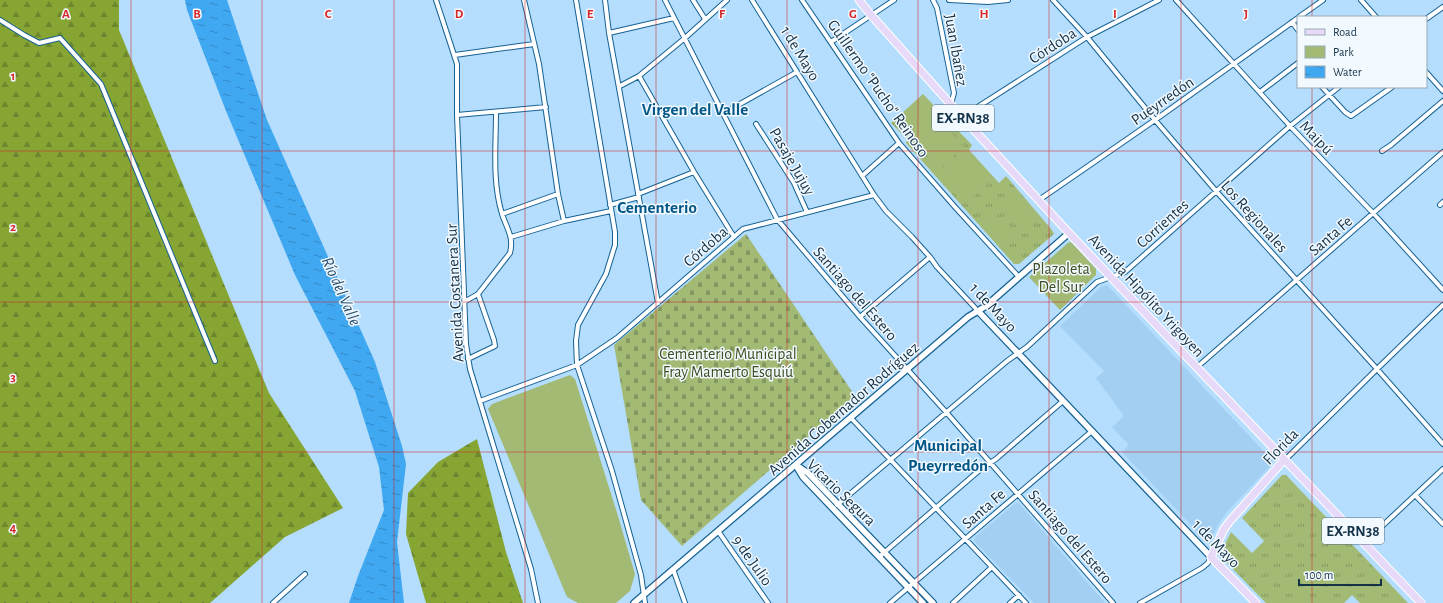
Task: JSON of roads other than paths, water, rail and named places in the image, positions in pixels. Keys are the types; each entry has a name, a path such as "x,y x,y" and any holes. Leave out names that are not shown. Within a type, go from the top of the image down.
{"main road":[{"name":"Avenida Hipólito Yrigoyen","path":"859,0 962,117 1110,277 1421,603"},
{"name":"Florida","path":"1211,557 1224,529 1230,521 1284,460"},
{"name":"1 de Mayo","path":"1211,557 1256,603"}],"street":[{"name":"Avenida Costanera Sur","path":"436,0 455,55 457,71 457,115 464,302 468,359 531,569 538,603"},
{"path":"524,0 546,106 558,194 564,221"},
{"path":"576,0 615,232 615,245 606,274 578,325 576,341 577,365 612,471 641,574 645,603"},
{"path":"605,0 609,33 620,86 638,196 658,303"},
{"name":"Santiago del Estero","path":"665,0 724,113 777,220 860,318 908,369 1113,603"},
{"path":"693,0 705,19"},
{"path":"620,86 639,76 685,38 727,0"},
{"name":"1 de Mayo","path":"752,0 874,195 886,211 930,257 937,267 978,311 1211,557"},
{"name":"Guillermo \"Pucho\" Reinoso","path":"802,0 899,143 1019,277"},
{"path":"831,42 894,0"},
{"name":"Juan Ibañez","path":"934,0 937,8 954,93 951,104"},
{"path":"949,0 988,2 1008,0"},
{"name":"Los Regionales","path":"1053,0 1087,37 1216,191 1443,444"},
{"name":"Córdoba","path":"962,117 1087,37 1159,0"},
{"name":"Maipú","path":"1176,0 1290,126 1373,213 1443,290"},
{"name":"Pueyrredón","path":"1302,16 1323,0"},
{"path":"1361,0 1374,16"},
{"path":"1427,18 1443,7"},
{"path":"609,33 674,18"},
{"name":"Pueyrredón","path":"1039,200 1297,19"},
{"path":"0,20 39,43 60,38 101,84 215,361"},
{"path":"1292,22 1297,29"},
{"path":"455,55 534,44"},
{"path":"1260,92 1297,64"},
{"path":"724,113 797,72"},
{"path":"1427,73 1443,91"},
{"path":"639,76 694,172 734,236"},
{"path":"1323,88 1345,112 1351,116 1391,88"},
{"name":"Corrientes","path":"833,508 1007,361 1027,347 1097,282 1125,272 1290,126 1337,88"},
{"path":"1382,150 1391,145 1443,101"},
{"path":"457,115 546,106"},
{"path":"464,302 478,294 510,253 511,237 502,214 495,178 496,112"},
{"name":"Pasaje Jujuy","path":"756,124 794,183 807,212"},
{"path":"862,176 899,143"},
{"name":"Santa Fe","path":"1196,368 1443,152"},
{"path":"610,205 638,196 694,172"},
{"path":"502,214 558,194"},
{"name":"Córdoba","path":"480,401 577,365 616,338 743,229 874,195"},
{"path":"511,237 564,221 611,211"},
{"name":"Avenida Gobernador Rodríguez","path":"634,603 968,317 986,306 1069,233"},
{"path":"860,318 930,257"},
{"path":"468,359 495,346 478,294"},
{"name":"Florida","path":"1284,460 1443,306"},
{"path":"879,557 1063,401"},
{"path":"851,418 1026,603"},
{"name":"Santa Fe","path":"890,603 1092,431"},
{"name":"Vicario Segura","path":"796,465 808,473 933,603"},
{"name":"Vicario Segura","path":"796,465 803,477 923,603"},
{"path":"1364,543 1443,469"},
{"path":"1415,495 1443,524"},
{"name":"9 de Julio","path":"718,531 768,603"},
{"name":"Florida","path":"1140,603 1202,568 1208,563 1211,557"},
{"path":"953,603 992,567"},
{"path":"673,569 685,603"},
{"path":"272,603 305,574"},
{"path":"1010,603 1019,595"}],"water":[{"name":"Río del Valle","path":"185,0 227,0 267,120 375,362 402,446 406,464 397,542 404,603 349,603 384,510 379,467 355,391 295,275 226,111 187,10"}],"district":[{"name":"Virgen del Valle","path":"695,109"},
{"name":"Cementerio","path":"657,207"},
{"name":"Municipal Pueyrredón","path":"948,455"}],"park label":[{"name":"Plazoleta Del Sur","path":"1061,277"},
{"name":"Cementerio Municipal Fray Mamerto Esquiú","path":"728,362"}]}
